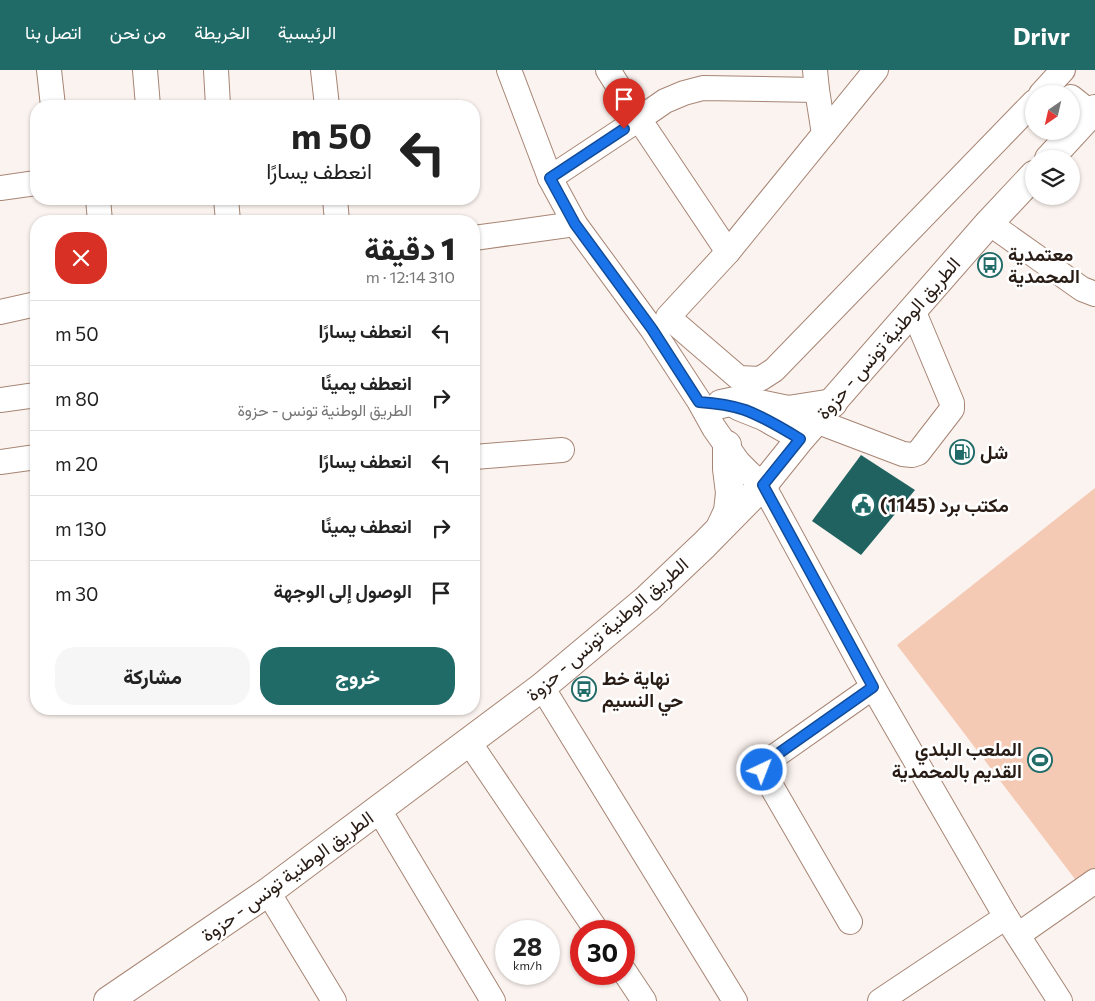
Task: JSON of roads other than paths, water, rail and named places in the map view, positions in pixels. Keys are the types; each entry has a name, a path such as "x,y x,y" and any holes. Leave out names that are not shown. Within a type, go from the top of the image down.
{"main road":[{"path":"1054,150 1086,106"},
{"name":"الطريق الوطنية تونس - حزوة","path":"108,1001 268,892 378,810 542,687 647,599 763,485 816,421 989,222 1025,184"},
{"path":"710,403 740,400 788,410 816,421"},
{"path":"722,526 728,510 730,493 727,445"}],"street":[{"path":"48,70 52,100"},
{"path":"145,70 148,100"},
{"path":"216,70 218,100"},
{"path":"323,70 326,100"},
{"path":"509,70 550,178 575,224 660,323 710,403 714,428 738,462 763,485 873,687 1012,926 1060,1001"},
{"path":"608,70 728,252"},
{"path":"660,323 728,252 876,70"},
{"path":"550,178 665,101 684,92 703,88 816,80 824,134"},
{"path":"660,323 738,378 760,379 774,370 1025,111"},
{"path":"0,188 30,184"},
{"path":"989,222 1082,289 1095,294"},
{"path":"480,237 575,224"},
{"path":"0,312 30,305"},
{"path":"710,403 744,410 763,418 816,421 902,454 912,455 918,453 952,409 952,403 913,310"},
{"path":"0,400 30,396"},
{"path":"480,456 562,450"},
{"path":"0,462 30,459"},
{"path":"542,687 735,1001"},
{"path":"850,922 762,770 762,766 873,687"},
{"path":"469,742 590,920"},
{"path":"378,810 494,1001"},
{"path":"880,1001 1095,881"},
{"path":"268,892 334,1001"},
{"path":"633,985 644,1001"}],"place":[{"name":"معتمدية المحمدية","path":"990,265"},
{"name":"شل","path":"962,452"},
{"name":"مكتب برد (1145)","path":"863,505"},
{"name":"نهاية خط حي النسيم","path":"584,689"},
{"name":"الملعب البلدي القديم بالمحمدية","path":"1040,760"}]}
